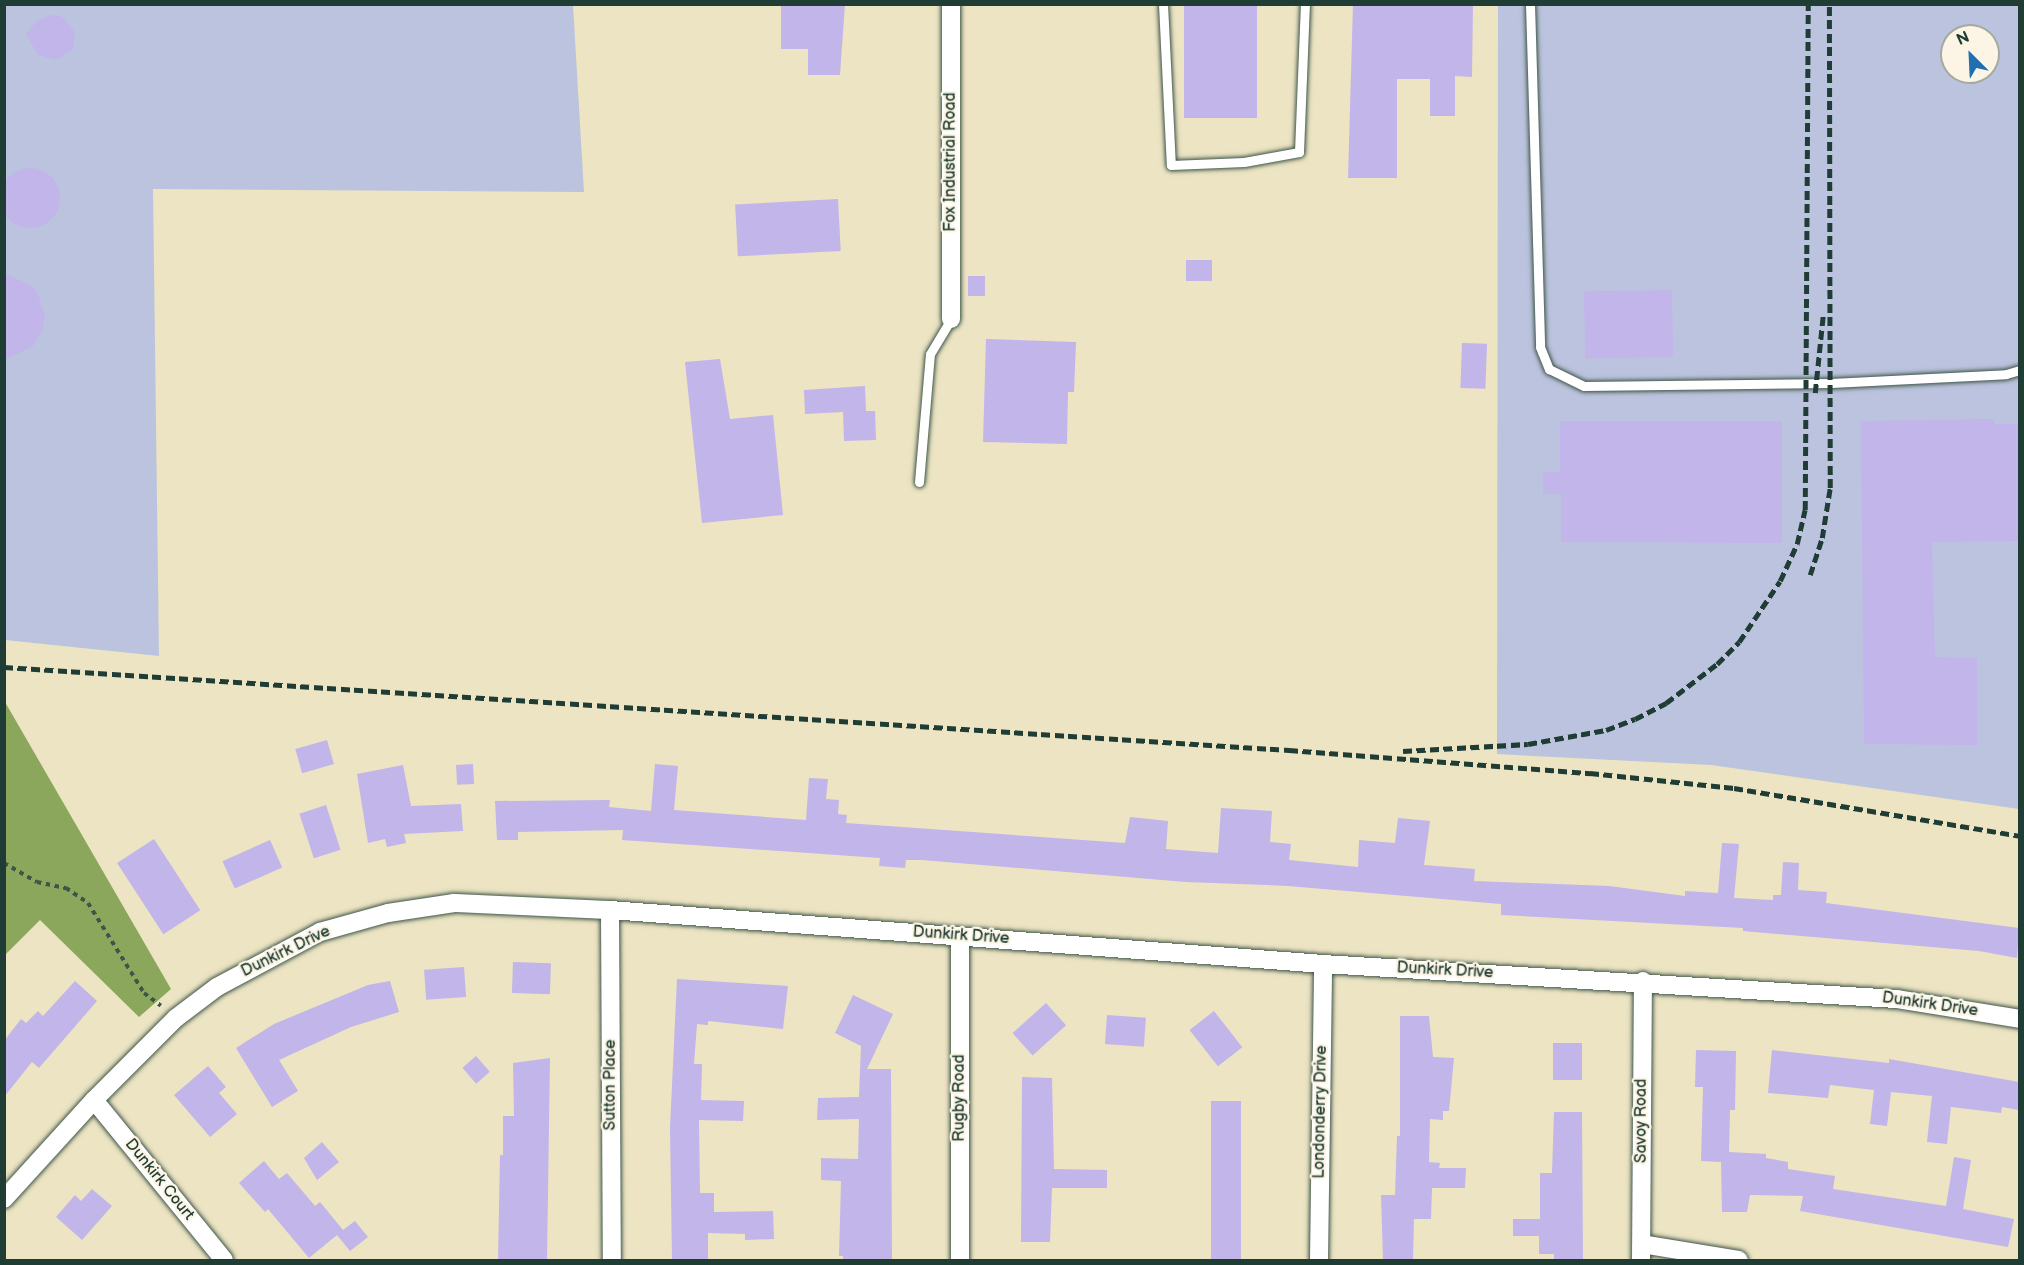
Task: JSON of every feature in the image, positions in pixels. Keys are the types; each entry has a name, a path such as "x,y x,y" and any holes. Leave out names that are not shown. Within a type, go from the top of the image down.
{"street":[{"name":"Fox Industrial Road","path":"951,4 951,319"},
{"name":"Dunkirk Drive","path":"4,1199 94,1100 176,1018 263,960 320,933 388,913 454,903 610,910 1323,964 1643,981 1897,999 2019,1018"},
{"name":"Sutton Place","path":"610,910 612,1260"},
{"name":"Rugby Road","path":"960,936 960,1260"},
{"name":"Londonderry Drive","path":"1319,1260 1323,964"},
{"name":"Savoy Road","path":"1642,1252 1643,981"},
{"name":"Dunkirk Court","path":"94,1100 224,1260"},
{"path":"1642,1252 1739,1260"}],"lane":[{"path":"1163,4 1171,165 1244,162 1299,152 1305,4"},
{"path":"1530,4 1540,347 1549,369 1584,386 1831,383 2006,374 2019,370"},
{"path":"919,482 930,354 951,319"}],"path":[{"path":"4,863 38,882 66,888 88,903 144,993 176,1018"}],"shaded area":[{"path":"5,5 573,5 584,192 153,189 159,656 5,640"},
{"path":"1498,5 2019,5 2019,809 1711,765 1497,754"}],"green space":[{"path":"5,702 171,989 139,1017 40,920 5,955"}],"building":[{"path":"781,4 845,4 840,75 808,75 808,49 781,49"},
{"path":"1184,4 1257,4 1257,118 1184,118"},
{"path":"1353,4 1473,4 1472,77 1455,76 1455,116 1430,116 1430,79 1397,79 1397,178 1348,178"},
{"path":"50,15 63,17 75,32 73,49 56,60 38,55 26,34 37,21"},
{"path":"30,168 47,173 55,181 60,198 55,215 47,223 30,228 13,223 5,215 0,198 5,181 13,173"},
{"path":"838,199 841,251 738,256 735,204"},
{"path":"1186,260 1212,260 1212,281 1186,281"},
{"path":"4,273 32,286 38,294 45,317 42,331 32,347 4,360"},
{"path":"968,276 985,276 985,296 968,296"},
{"path":"1672,290 1673,357 1585,359 1584,292"},
{"path":"986,339 1076,342 1074,392 1068,392 1067,444 983,442"},
{"path":"1462,343 1487,344 1485,389 1460,388"},
{"path":"720,359 730,419 773,415 783,515 702,523 685,362"},
{"path":"865,386 866,411 875,411 876,440 844,441 843,412 805,414 804,390"},
{"path":"1994,419 1994,424 2019,424 2019,541 1932,542 1935,657 1977,658 1977,745 1864,744 1861,421"},
{"path":"1560,421 1782,421 1782,543 1561,542 1561,494 1543,494 1543,472 1560,472"},
{"path":"327,740 334,764 302,773 295,749"},
{"path":"473,764 474,784 457,785 456,765"},
{"path":"655,764 678,766 674,810 806,820 809,778 828,779 826,799 839,800 838,814 847,815 846,823 1125,843 1130,817 1168,821 1166,849 1218,853 1221,808 1272,811 1270,842 1291,844 1289,860 1358,867 1359,840 1395,843 1398,818 1430,821 1424,865 1475,869 1474,881 1609,886 1685,896 1685,891 1718,893 1722,843 1739,844 1734,898 1773,900 1773,895 1781,895 1783,862 1799,863 1798,890 1827,892 1826,903 2019,928 2017,958 1979,951 1743,931 1743,928 1501,915 1501,904 1288,886 1186,882 922,860 906,860 905,868 879,866 880,858 622,840 623,830 518,832 518,840 497,840 495,801 610,800 609,807 651,811"},
{"path":"403,765 411,806 461,804 463,831 404,834 406,843 387,847 385,839 368,843 357,774"},
{"path":"326,805 341,850 314,858 299,814"},
{"path":"154,839 200,910 163,934 117,863"},
{"path":"270,840 282,867 235,889 222,861"},
{"path":"513,962 551,963 550,994 512,993"},
{"path":"464,967 466,997 426,1000 424,970"},
{"path":"677,979 788,986 783,1029 708,1021 708,1025 697,1024 694,1064 702,1064 701,1100 744,1101 743,1121 699,1120 700,1193 714,1193 714,1212 773,1211 774,1239 745,1240 745,1234 708,1233 708,1260 672,1260 670,1128"},
{"path":"75,981 97,1001 39,1068 32,1062 4,1097 4,1041 21,1019 26,1023 38,1011 43,1016"},
{"path":"390,981 399,1012 351,1027 279,1060 298,1091 272,1107 236,1048 274,1024 368,985"},
{"path":"853,995 893,1014 867,1069 891,1069 892,1260 843,1260 843,1256 839,1256 841,1181 821,1180 821,1158 858,1159 859,1119 817,1120 818,1098 859,1097 861,1046 835,1033"},
{"path":"1046,1003 1066,1025 1033,1055 1013,1033"},
{"path":"1214,1011 1242,1047 1218,1066 1190,1030"},
{"path":"1107,1015 1146,1018 1144,1047 1105,1044"},
{"path":"1400,1016 1429,1016 1433,1057 1454,1058 1449,1111 1443,1111 1443,1120 1430,1119 1429,1162 1440,1163 1439,1168 1466,1168 1465,1188 1432,1188 1431,1219 1414,1219 1413,1260 1383,1260 1381,1195 1395,1195 1397,1136 1400,1136"},
{"path":"1553,1043 1582,1043 1582,1080 1553,1080"},
{"path":"1696,1050 1736,1051 1735,1110 1730,1110 1729,1152 1766,1154 1766,1158 1788,1162 1788,1169 1835,1176 1833,1189 1946,1206 1954,1157 1971,1160 1963,1209 2014,1219 2008,1247 1800,1211 1803,1196 1750,1195 1747,1212 1722,1212 1721,1162 1701,1161 1703,1087 1695,1087"},
{"path":"1772,1050 1889,1063 1889,1059 2019,1082 2019,1110 2002,1107 2001,1113 1951,1107 1947,1144 1927,1142 1932,1096 1891,1092 1887,1126 1870,1124 1874,1090 1830,1085 1828,1098 1768,1093"},
{"path":"476,1056 490,1072 476,1084 462,1068"},
{"path":"550,1058 547,1260 498,1260 500,1155 503,1155 503,1116 514,1116 513,1063"},
{"path":"208,1066 226,1087 219,1093 237,1114 210,1137 174,1095"},
{"path":"1022,1077 1052,1078 1054,1169 1107,1170 1107,1188 1052,1188 1050,1242 1021,1242"},
{"path":"1211,1101 1241,1101 1241,1260 1211,1260"},
{"path":"1554,1112 1582,1112 1583,1260 1554,1260 1554,1254 1539,1254 1539,1236 1513,1236 1513,1219 1540,1219 1540,1173 1552,1173"},
{"path":"322,1142 339,1162 317,1180 304,1158"},
{"path":"264,1161 279,1179 287,1173 315,1206 320,1202 343,1230 355,1221 368,1237 350,1251 337,1235 309,1258 268,1209 265,1212 239,1183"},
{"path":"92,1189 112,1206 82,1240 56,1217 75,1195 81,1201"}],"railway":[{"path":"1403,751 1528,744 1606,730 1635,719 1666,703 1717,664 1739,642 1780,581 1797,544 1805,510 1808,4"},
{"path":"1810,575 1822,538 1830,488 1829,4"},
{"path":"1815,393 1823,315"},
{"path":"4,667 1289,750 1590,773 1734,788 2020,836"}]}
